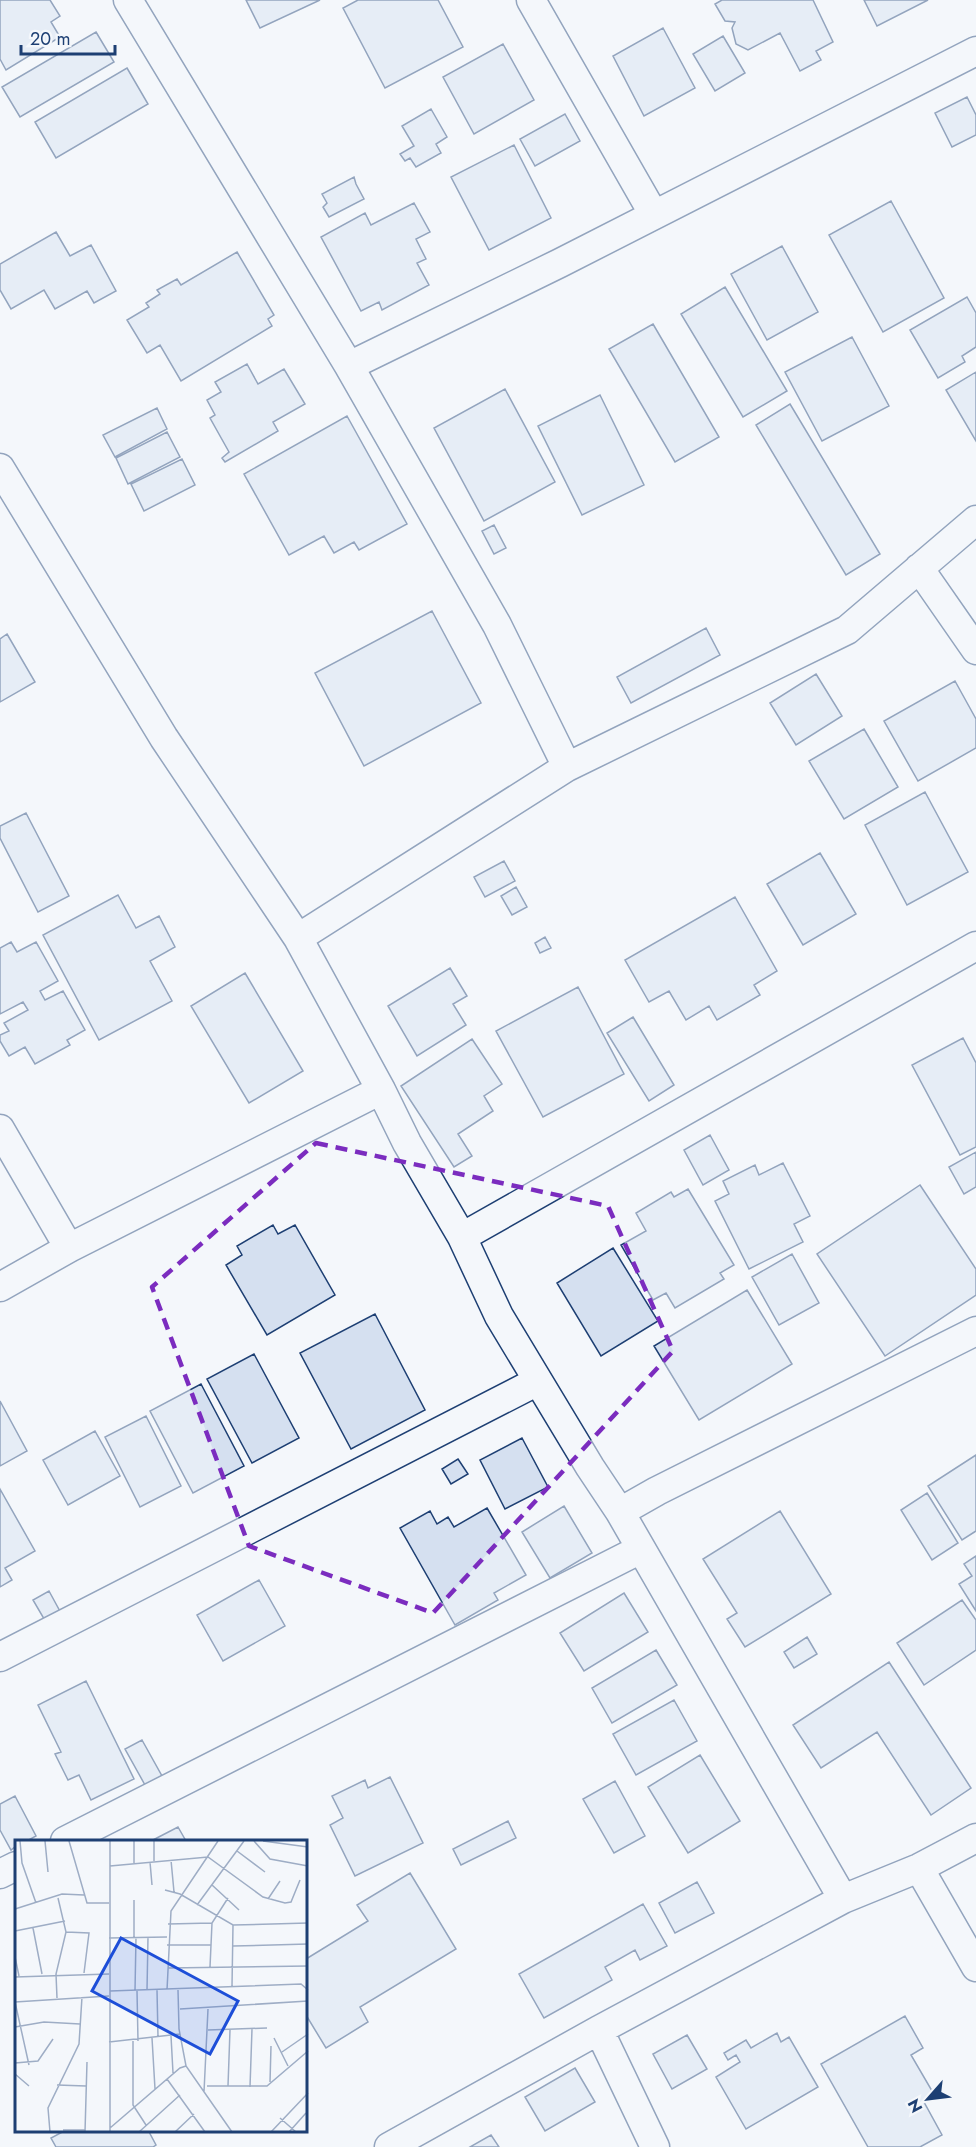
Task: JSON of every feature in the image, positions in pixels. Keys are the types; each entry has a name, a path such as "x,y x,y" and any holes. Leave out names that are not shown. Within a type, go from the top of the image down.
{"street":[{"path":"128,0 349,366 497,625 567,767"},
{"path":"531,0 654,215"},
{"path":"349,366 654,215 976,51"},
{"path":"0,468 164,738 298,938 381,1090 407,1143 462,1237 499,1316 620,1512 843,1899"},
{"path":"298,938 567,767 847,630 976,520"},
{"path":"919,568 976,650"},
{"path":"462,1237 976,946"},
{"path":"0,1287 69,1248 381,1090"},
{"path":"0,1129 69,1248"},
{"path":"620,1512 657,1491 976,1331"},
{"path":"0,1657 538,1381"},
{"path":"67,1840 641,1549"},
{"path":"389,2147 599,2030 843,1899 919,1868 976,1838"},
{"path":"0,1874 15,1866"},
{"path":"919,1868 976,1967"},
{"path":"599,2030 655,2147"}],"highlighted area":[{"path":"316,1143 608,1206 673,1351 433,1613 249,1546 152,1287"}],"building":[{"path":"0,0 50,0 60,16 51,22 60,37 6,70 0,59"},
{"path":"246,0 320,0 260,28"},
{"path":"358,0 438,0 463,47 385,88 343,8"},
{"path":"722,0 813,0 833,42 816,51 821,60 800,71 780,33 748,50 736,44 732,28 735,22 725,21 715,4"},
{"path":"864,0 928,0 877,26"},
{"path":"663,28 695,88 644,116 613,56"},
{"path":"96,32 114,62 20,117 2,87"},
{"path":"723,36 745,73 715,91 693,54"},
{"path":"503,44 534,100 474,134 443,77"},
{"path":"127,68 148,104 56,158 35,122"},
{"path":"967,97 976,115 976,135 952,147 935,113"},
{"path":"431,109 447,137 436,144 441,153 416,167 410,158 405,161 400,154 414,146 402,126"},
{"path":"565,114 580,141 535,166 520,139"},
{"path":"514,145 551,218 489,250 451,177"},
{"path":"354,177 364,199 329,217 323,207 327,203 322,194"},
{"path":"891,201 944,298 883,332 829,235"},
{"path":"414,203 430,232 416,239 426,259 417,263 429,285 382,310 379,302 361,311 321,237 365,213 371,225"},
{"path":"56,232 70,256 91,245 116,291 94,303 87,291 55,309 44,290 11,309 0,290 0,264"},
{"path":"782,246 818,312 767,340 731,274"},
{"path":"237,252 274,315 268,319 272,326 181,381 160,345 147,353 127,320 149,307 146,303 160,294 157,290 177,279 181,285"},
{"path":"725,287 787,391 743,417 681,314"},
{"path":"967,297 976,313 976,347 962,356 965,362 938,378 910,330"},
{"path":"653,324 719,437 675,462 609,349"},
{"path":"852,337 889,406 822,441 785,372"},
{"path":"247,364 258,384 284,369 305,404 273,422 278,431 225,462 222,458 229,452 210,418 215,415 207,400 221,392 215,382"},
{"path":"976,372 976,441 946,390"},
{"path":"505,389 555,482 484,521 434,428"},
{"path":"600,395 644,485 582,515 538,426"},
{"path":"790,404 880,554 846,575 756,425"},
{"path":"157,408 167,429 115,457 103,435"},
{"path":"347,416 407,524 359,550 354,542 334,553 324,536 289,555 244,474"},
{"path":"167,432 180,457 128,484 116,458"},
{"path":"182,459 195,485 144,511 131,484"},
{"path":"494,525 506,548 494,554 482,531"},
{"path":"432,611 481,703 364,766 315,673"},
{"path":"706,628 720,655 631,703 617,677"},
{"path":"7,634 35,682 0,702 0,639"},
{"path":"816,674 842,716 796,745 770,703"},
{"path":"955,681 976,719 976,748 918,781 884,721"},
{"path":"864,729 898,787 844,819 809,761"},
{"path":"925,792 968,872 907,905 865,825"},
{"path":"26,813 69,896 38,912 0,838 0,826"},
{"path":"820,853 856,914 803,945 767,884"},
{"path":"504,861 515,881 485,897 474,877"},
{"path":"516,887 527,907 512,915 501,896"},
{"path":"118,895 136,928 159,916 175,947 150,961 172,1001 99,1040 43,935"},
{"path":"735,897 777,971 754,985 760,995 717,1020 709,1006 686,1020 669,991 649,1002 625,960"},
{"path":"545,937 551,948 540,953 535,943"},
{"path":"11,942 17,952 36,942 58,981 40,991 45,1000 63,991 85,1030 67,1040 70,1045 35,1064 25,1047 9,1056 0,1041 0,1035 9,1031 4,1023 28,1010 23,1002 0,1014 0,948"},
{"path":"450,968 467,996 453,1004 466,1025 417,1056 388,1006"},
{"path":"245,973 303,1071 249,1103 191,1006"},
{"path":"578,987 624,1074 543,1117 496,1031"},
{"path":"633,1017 674,1085 649,1101 607,1033"},
{"path":"963,1038 976,1063 976,1147 960,1155 912,1065"},
{"path":"472,1039 502,1084 484,1096 493,1111 458,1134 472,1156 454,1167 401,1086"},
{"path":"710,1135 729,1170 703,1185 684,1150"},
{"path":"976,1152 976,1187 964,1194 949,1167"},
{"path":"783,1163 810,1216 794,1224 803,1242 749,1269 715,1201 729,1194 723,1181 755,1165 759,1175"},
{"path":"920,1185 976,1269 976,1295 885,1356 817,1254"},
{"path":"688,1189 734,1265 720,1273 724,1279 675,1308 666,1293 653,1300 621,1245 646,1231 636,1213 671,1192 674,1197"},
{"path":"273,1225 278,1234 295,1225 335,1295 267,1335 226,1265 242,1255 237,1246"},
{"path":"613,1248 658,1321 601,1356 557,1283"},
{"path":"792,1254 819,1303 779,1325 752,1277"},
{"path":"747,1290 792,1364 699,1420 654,1346"},
{"path":"375,1314 425,1410 351,1449 300,1353"},
{"path":"254,1354 299,1438 252,1463 207,1379"},
{"path":"201,1384 244,1466 193,1493 150,1411"},
{"path":"0,1401 27,1451 0,1466"},
{"path":"146,1416 181,1486 140,1507 105,1437"},
{"path":"95,1431 120,1476 68,1505 43,1460"},
{"path":"522,1438 548,1487 505,1509 480,1460"},
{"path":"976,1455 976,1531 962,1540 928,1486"},
{"path":"458,1459 468,1474 451,1484 442,1469"},
{"path":"0,1489 35,1551 5,1568 12,1580 0,1587"},
{"path":"927,1493 958,1543 932,1560 901,1510"},
{"path":"564,1506 592,1553 550,1578 522,1532"},
{"path":"487,1508 526,1575 494,1593 498,1600 455,1625 400,1528 430,1511 437,1524 448,1517 454,1527"},
{"path":"780,1511 831,1594 745,1647 727,1619 737,1613 703,1559"},
{"path":"976,1556 976,1611 959,1584 972,1576 964,1564"},
{"path":"259,1580 285,1626 223,1661 197,1615"},
{"path":"49,1591 62,1615 47,1624 33,1600"},
{"path":"624,1593 648,1632 584,1671 560,1633"},
{"path":"962,1600 976,1620 976,1650 924,1685 897,1643"},
{"path":"807,1637 817,1654 794,1668 784,1652"},
{"path":"656,1650 677,1685 612,1723 592,1688"},
{"path":"889,1662 971,1788 931,1815 877,1732 821,1768 793,1725"},
{"path":"86,1681 134,1779 91,1800 79,1775 68,1780 55,1754 61,1752 38,1705"},
{"path":"674,1700 697,1741 636,1775 613,1734"},
{"path":"142,1740 162,1776 145,1785 125,1749"},
{"path":"700,1755 740,1821 688,1853 648,1787"},
{"path":"390,1777 423,1843 355,1876 330,1825 343,1818 332,1796 365,1780 368,1788"},
{"path":"615,1781 645,1836 614,1853 583,1799"},
{"path":"15,1796 36,1836 29,1840 15,1840 15,1847 11,1850 0,1830 0,1804"},
{"path":"508,1821 516,1838 461,1865 453,1849"},
{"path":"178,1827 185,1840 153,1840"},
{"path":"410,1873 456,1949 360,2007 368,2022 326,2048 308,2018 308,1958 368,1921 357,1905"},
{"path":"697,1882 714,1913 675,1933 659,1903"},
{"path":"643,1904 667,1946 640,1960 635,1950 605,1967 612,1980 544,2018 519,1974"},
{"path":"905,2016 923,2048 911,2055 935,2096 924,2102 942,2135 920,2147 868,2147 821,2064"},
{"path":"777,2033 781,2042 789,2037 818,2087 746,2129 716,2077 740,2062 736,2055 728,2060 724,2053 746,2040 751,2048"},
{"path":"687,2035 707,2069 672,2089 653,2054"},
{"path":"575,2068 595,2102 545,2131 525,2097"},
{"path":"62,2132 149,2132 156,2145 153,2147 56,2147 51,2138"},
{"path":"491,2135 499,2147 470,2147"}]}
